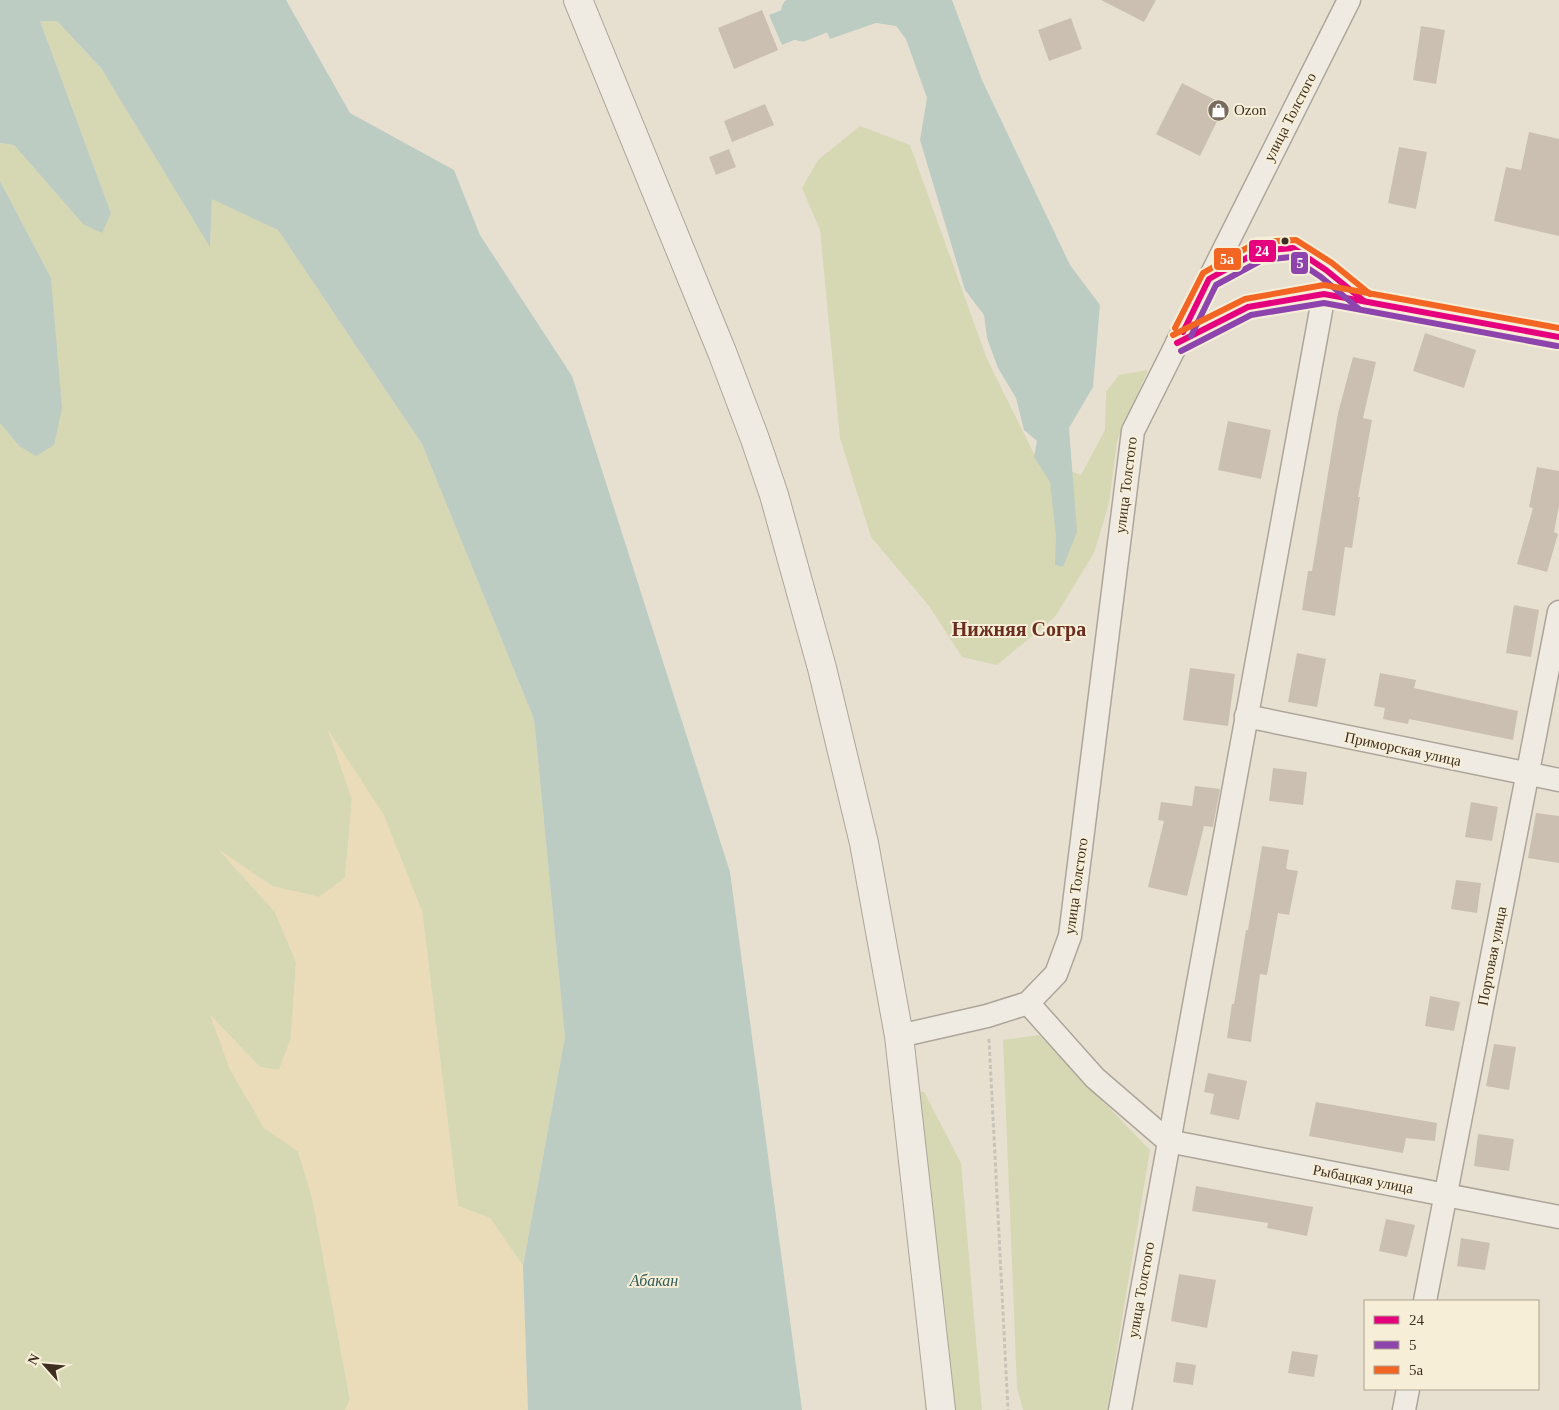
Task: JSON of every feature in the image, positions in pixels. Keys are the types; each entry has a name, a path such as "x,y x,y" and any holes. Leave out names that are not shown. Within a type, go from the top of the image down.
{"street":[{"path":"578,0 722,352 774,495 844,756 864,843 900,1036 941,1410"},
{"name":"улица Толстого","path":"900,1036 987,1016 1028,1003 1056,974 1070,936 1132,431 1178,343 1348,0"},
{"path":"1178,343 1248,307 1324,294 1559,336"},
{"name":"улица Толстого","path":"1120,1410 1324,294"},
{"name":"Портовая улица","path":"1425,1300 1559,612"},
{"name":"Приморская улица","path":"1246,716 1559,780"},
{"path":"1028,1003 1094,1078 1168,1141"},
{"name":"Рыбацкая улица","path":"1168,1141 1559,1217"},
{"path":"1404,1410 1408,1390"}],"lane":[{"path":"1209,279 1259,251 1293,248 1326,270 1364,302"}],"path":[{"path":"987,1016 1008,1410"}],"green space":[{"path":"40,21 57,21 101,68 210,246 212,198 278,230 422,444 534,719 565,1037 523,1266 490,1218 458,1206 422,911 329,731 352,799 345,878 319,897 272,886 220,851 275,912 296,962 291,1038 279,1071 260,1067 211,1016 264,1128 298,1151 312,1197 350,1400 345,1410 0,1410 0,423 19,446 51,278 0,181 0,143 14,145 83,224 111,213"},
{"path":"860,126 910,145 987,359 1036,458 1081,475 1105,430 1106,392 1119,375 1148,370 1117,441 1109,503 1094,553 1055,617 997,665 962,657 929,606 871,537 840,438 820,230 802,188 818,160"},
{"path":"1039,1035 1150,1150 1107,1410 1023,1410 1017,1388 1003,1040"},
{"path":"904,1089 924,1092 961,1163 982,1410 925,1410"}],"sand":[{"path":"327,728 384,815 422,911 458,1206 490,1218 523,1266 528,1410 345,1410 350,1399 312,1197 298,1151 264,1128 230,1070 210,1015 260,1067 279,1070 291,1038 296,962 275,912 218,849 272,886 319,897 345,878 352,799"}],"water":[{"name":"Абакан","path":"0,0 286,0 350,113 454,170 480,235 572,376 730,872 802,1410 528,1410 523,1266 565,1037 534,719 422,444 278,230 212,199 210,247 101,68 57,21 40,21 111,213 102,233 83,224 14,145 0,143"},
{"path":"813,0 952,0 982,80 1070,265 1100,305 1093,387 1069,428 1077,532 1063,567 1055,565 1056,536 1050,482 1034,457 1037,441 1024,430 1016,398 998,368 987,338 984,315 965,290 920,140 927,98 906,39 896,26 876,23 830,39"},
{"path":"792,6 804,36 782,45 769,15"},
{"path":"0,181 51,278 62,408 54,445 36,456 19,446 0,423"}],"building":[{"path":"1101,0 1156,0 1144,22"},
{"path":"762,10 778,50 734,69 718,28"},
{"path":"1071,18 1082,49 1049,61 1038,30"},
{"path":"1421,26 1445,30 1436,84 1413,80"},
{"path":"1182,83 1225,105 1200,156 1156,134"},
{"path":"765,104 774,125 732,142 724,121"},
{"path":"1529,132 1559,139 1559,236 1494,221 1506,167 1521,170"},
{"path":"1399,147 1427,152 1416,209 1388,203"},
{"path":"729,149 736,167 716,175 709,157"},
{"path":"1425,333 1476,350 1464,388 1413,371"},
{"path":"1353,357 1376,362 1363,418 1372,420 1358,497 1360,497 1352,548 1345,547 1335,616 1302,610 1308,571 1312,571 1338,413"},
{"path":"1228,421 1271,430 1261,479 1218,470"},
{"path":"1537,467 1559,471 1559,506 1554,532 1558,534 1547,572 1517,564 1533,508 1529,507"},
{"path":"1514,605 1539,610 1531,657 1506,653"},
{"path":"1297,653 1326,659 1317,707 1288,702"},
{"path":"1190,668 1235,674 1228,726 1183,720"},
{"path":"1380,673 1416,680 1414,688 1518,711 1513,740 1409,719 1408,724 1383,719 1385,708 1374,706"},
{"path":"1273,768 1307,772 1303,805 1269,801"},
{"path":"1195,786 1220,789 1213,827 1204,826 1187,896 1148,887 1164,821 1158,820 1161,802 1192,806"},
{"path":"1471,802 1498,807 1492,841 1465,837"},
{"path":"1536,813 1559,816 1559,863 1528,858"},
{"path":"1262,846 1289,850 1286,869 1298,871 1289,915 1278,913 1267,975 1260,974 1251,1042 1227,1038"},
{"path":"1456,880 1481,883 1477,913 1451,909"},
{"path":"1430,996 1460,1002 1454,1031 1425,1026"},
{"path":"1494,1044 1516,1047 1509,1090 1486,1086"},
{"path":"1208,1073 1247,1081 1239,1120 1210,1114 1214,1094 1204,1092"},
{"path":"1316,1102 1437,1123 1435,1141 1406,1138 1403,1153 1309,1136"},
{"path":"1478,1134 1514,1139 1509,1171 1474,1166"},
{"path":"1196,1186 1313,1207 1307,1236 1267,1228 1268,1223 1192,1211"},
{"path":"1386,1219 1415,1225 1407,1257 1379,1251"},
{"path":"1461,1238 1490,1243 1485,1270 1457,1266"},
{"path":"1179,1274 1216,1280 1207,1328 1171,1321"},
{"path":"1292,1351 1318,1355 1314,1377 1288,1373"},
{"path":"1176,1362 1196,1365 1193,1385 1173,1382"}],"waterway":[{"path":"794,10 814,3"},
{"path":"802,29 822,21"}],"transit line":[{"name":"5а","path":"1175,328 1203,273 1257,242 1296,240 1332,263 1370,294"},
{"name":"24","path":"1183,332 1209,279 1259,251 1293,248 1326,270 1364,301"},
{"name":"5","path":"1191,336 1216,285 1262,260 1291,257 1321,277 1358,308"},
{"name":"5а","path":"1173,335 1245,299 1324,285 1559,328"},
{"name":"24","path":"1177,343 1248,307 1324,294 1559,337"},
{"name":"5","path":"1181,351 1251,315 1324,303 1557,346"}],"place":[{"name":"Ozon","path":"1218,110"}],"district":[{"name":"Нижняя Согра","path":"1019,629"}]}
